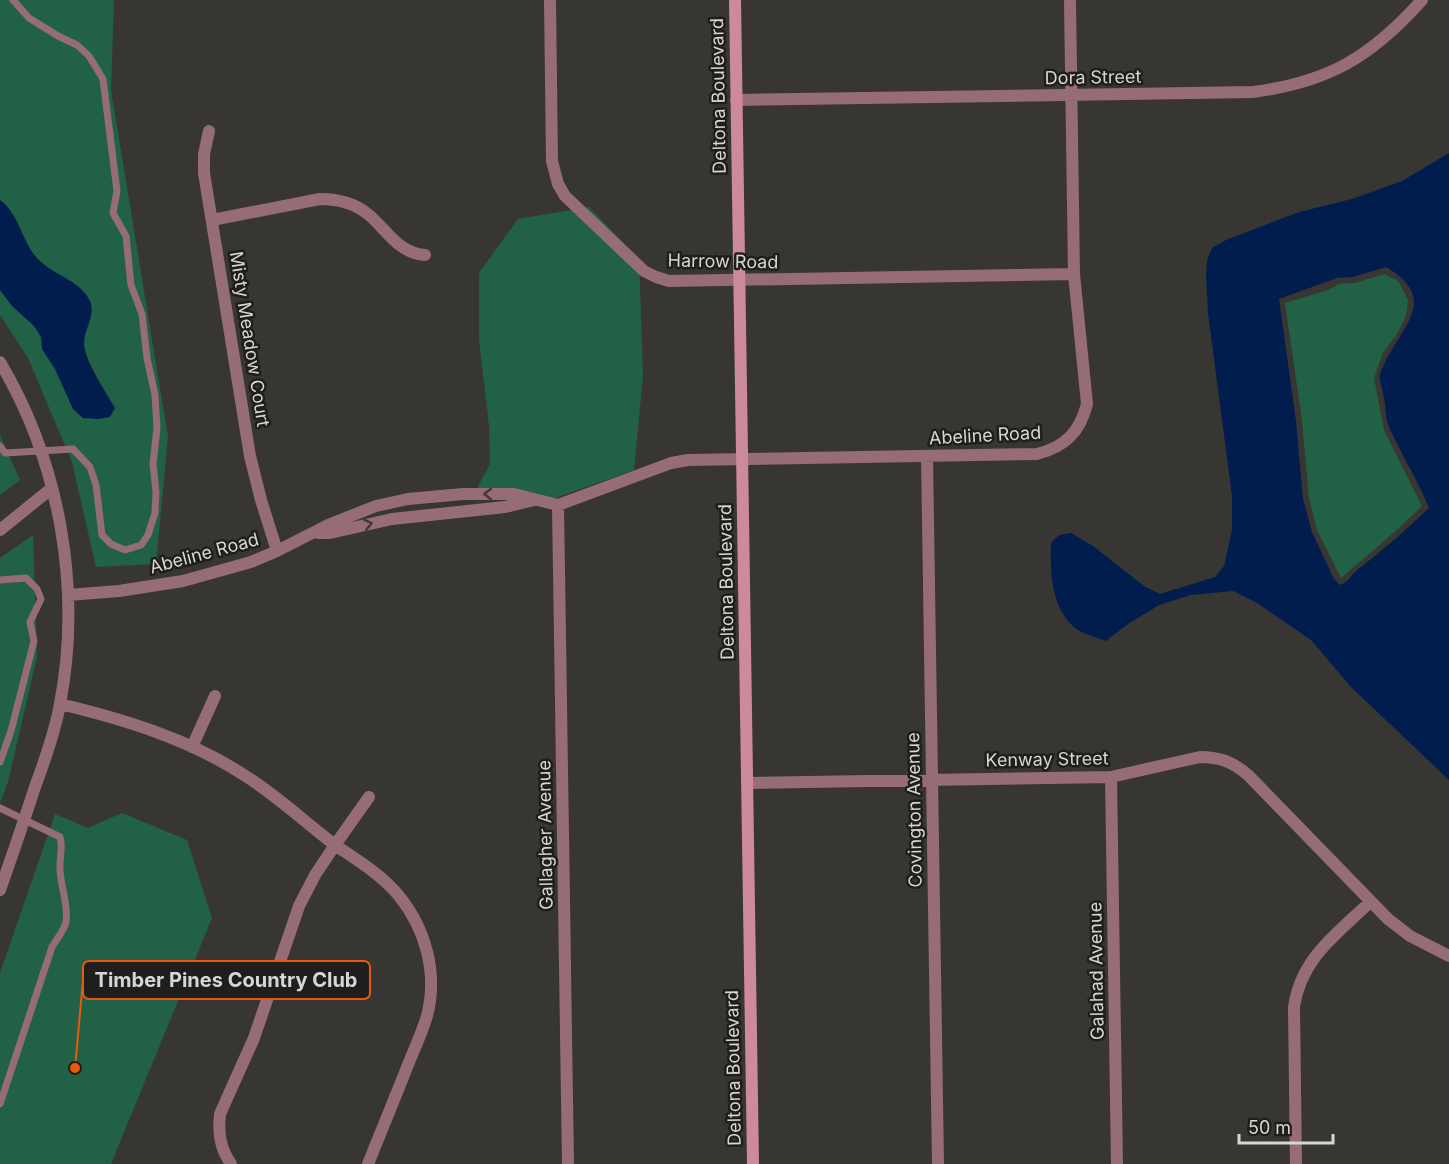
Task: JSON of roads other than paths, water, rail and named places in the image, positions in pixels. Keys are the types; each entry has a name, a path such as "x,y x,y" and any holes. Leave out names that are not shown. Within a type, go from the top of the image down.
{"main road":[{"name":"Deltona Boulevard","path":"735,0 753,1164"}],"street":[{"name":"Harrow Road","path":"550,0 552,161 558,184 565,196 635,265 656,278 669,281 1074,274"},
{"name":"Abeline Road","path":"68,595 119,591 183,581 250,562 376,506 408,499 463,494 513,494 558,505 671,463 688,460 1037,454 1060,446 1077,429 1086,411 1087,390 1074,274 1070,0"},
{"name":"Dora Street","path":"736,100 1253,92 1304,83 1330,73 1380,42 1401,24 1422,0"},
{"name":"Misty Meadow Court","path":"209,131 204,154 204,173 250,456 277,551"},
{"path":"212,220 320,200 345,202 369,215 399,246 410,252 425,255"},
{"path":"0,362 41,450 52,488 65,556 68,595 67,635 60,704 48,751 0,890"},
{"name":"Covington Avenue","path":"927,456 938,1164"},
{"path":"0,530 52,488"},
{"name":"Abeline Road","path":"310,534 330,533 392,519 505,507 536,500"},
{"name":"Gallagher Avenue","path":"558,505 568,1164"},
{"path":"192,747 215,696"},
{"path":"60,704 108,716 192,747 244,775 384,880 411,911 428,954 431,976 427,1016 368,1164"},
{"name":"Kenway Street","path":"747,783 1111,777 1200,757 1227,760 1248,775 1370,902 1410,936 1449,956"},
{"name":"Galahad Avenue","path":"1111,777 1118,1164"},
{"path":"231,1164 220,1142 218,1128 220,1114 254,1038 299,906 315,874 369,797"},
{"path":"1296,1164 1294,1007 1296,993 1308,964 1370,902"}],"lane":[{"path":"0,447 5,453 73,449 90,467 96,485 102,535 111,544 125,550 141,545 148,536 155,513 156,492 153,464 157,428 155,395 147,358 142,314 131,285 126,236 113,213 117,191 103,80 89,56 78,45 58,36 30,18 14,0"},
{"path":"0,580 26,578 37,589 41,599 30,622 34,641 0,762"},
{"path":"0,808 60,837 63,847 59,862 60,880 66,907 66,925 52,948 0,1104"}],"water":[{"path":"1449,153 1449,780 1351,687 1311,640 1257,603 1233,591 1191,595 1159,605 1106,641 1078,630 1067,620 1057,600 1051,566 1051,543 1059,535 1071,533 1093,546 1144,586 1160,594 1215,577 1224,566 1232,530 1232,496 1208,313 1206,275 1207,260 1212,248 1226,240 1299,212 1352,199 1402,181","holes":["1386,267 1403,279 1411,291 1414,303 1412,315 1390,353 1380,374 1380,380 1388,425 1429,508 1340,585 1334,579 1312,532 1303,499 1296,421 1279,299 1337,278 1353,277"]},
{"path":"0,200 12,213 29,247 40,261 81,288 90,301 92,307 85,337 85,350 115,408 110,417 83,418 73,409 55,369 42,349 41,337 34,326 12,306 0,290"}],"place":[{"name":"Timber Pines Country Club","path":"75,1068"}]}
